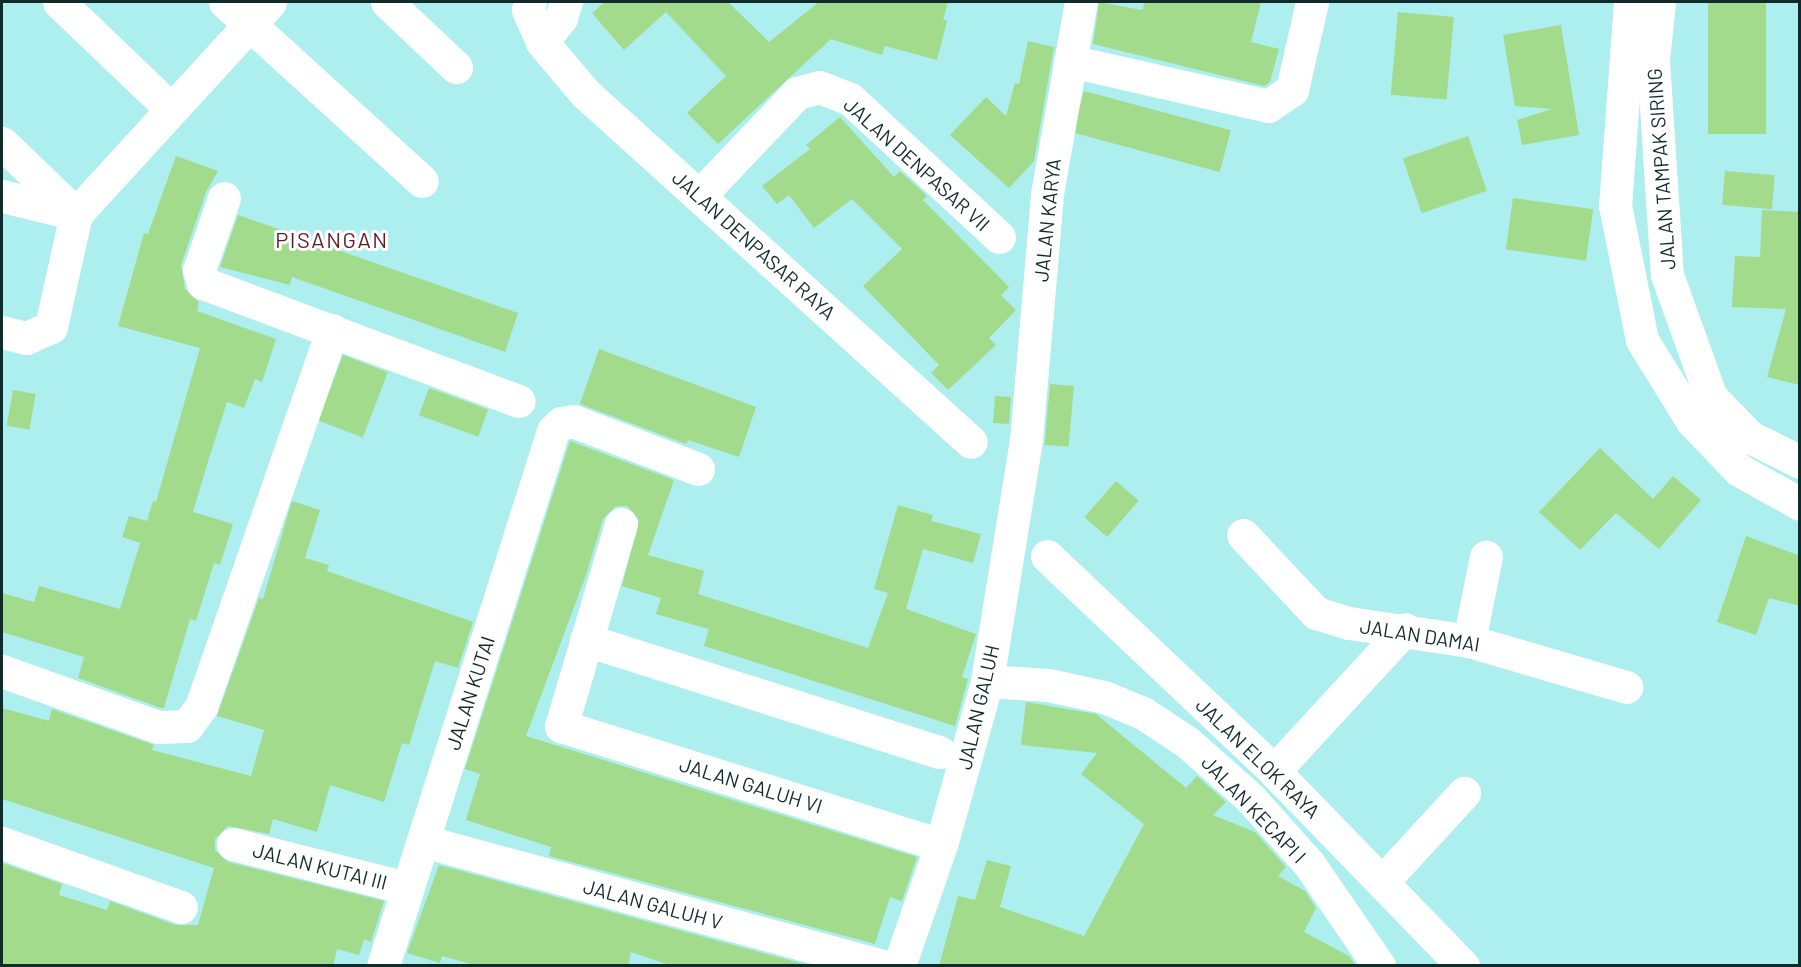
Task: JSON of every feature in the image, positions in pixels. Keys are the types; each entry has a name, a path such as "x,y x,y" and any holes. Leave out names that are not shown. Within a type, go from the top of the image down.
{"street":[{"path":"59,2 171,110"},
{"path":"225,2 260,14 422,181"},
{"path":"387,2 456,67"},
{"name":"JALAN DENPASAR RAYA","path":"530,2 528,10 542,42 585,93 971,442"},
{"path":"542,42 561,18 566,2"},
{"name":"JALAN KARYA","path":"1026,440 1047,194 1081,2"},
{"path":"1070,61 1268,106 1292,90 1312,2"},
{"name":"JALAN TAMPAK SIRING","path":"1630,2 1615,205 1642,340 1692,421 1739,470 1800,504"},
{"name":"JALAN TAMPAK SIRING","path":"1659,2 1653,60 1667,275 1711,397 1750,437 1800,462"},
{"path":"2,332 26,338 51,327 76,213 260,14"},
{"name":"JALAN DENPASAR VII","path":"700,195 798,93 819,87 850,99 999,237"},
{"path":"2,143 76,213"},
{"path":"2,196 76,213"},
{"path":"224,198 200,270 203,283 519,401"},
{"path":"2,671 158,727 187,726 201,707 332,330"},
{"name":"JALAN KUTAI","path":"388,964 407,888 554,431 561,423 573,421 698,470"},
{"name":"JALAN GALUH","path":"899,966 941,845 987,681 1026,440"},
{"path":"621,524 586,640 940,752"},
{"name":"JALAN DAMAI","path":"1243,535 1316,613 1349,623 1405,628 1469,641 1626,687"},
{"name":"JALAN ELOK RAYA","path":"1047,556 1274,771 1463,966"},
{"path":"1469,641 1486,557"},
{"path":"1274,771 1405,628"},
{"name":"JALAN GALUH VI","path":"586,640 561,726 941,845"},
{"name":"JALAN KECAPI I","path":"987,681 1048,685 1104,697 1143,713 1187,742 1242,790 1309,864 1379,966"},
{"path":"1383,881 1464,793"},
{"name":"JALAN GALUH V","path":"423,841 884,966"},
{"path":"2,843 181,907"},
{"name":"JALAN KUTAI III","path":"233,844 407,888"}],"building":[{"path":"605,2 728,2 769,42 819,2 948,2 943,20 947,21 937,60 885,46 882,55 831,39 718,144 687,113 726,76 666,12 624,50 592,13"},
{"path":"1099,2 1142,10 1145,2 1261,2 1251,42 1279,49 1270,82 1264,86 1093,44"},
{"path":"1708,2 1766,2 1766,134 1708,134"},
{"path":"1398,12 1454,17 1447,100 1391,95"},
{"path":"1561,25 1579,135 1522,145 1517,120 1552,109 1515,106 1503,35"},
{"path":"1028,41 1054,47 1034,161 1009,188 950,135 986,97 1006,116 1015,83 1019,84"},
{"path":"1084,91 1231,130 1220,172 1073,133"},
{"path":"840,117 894,177 900,171 927,196 923,200 1009,287 1001,295 1016,310 989,338 996,345 948,390 931,373 939,365 863,286 902,249 852,199 814,228 789,195 777,204 762,186 810,149 806,145"},
{"path":"1468,136 1487,191 1422,213 1403,158"},
{"path":"176,156 218,171 206,192 181,265 185,289 199,302 197,311 276,339 262,382 255,379 244,408 227,402 206,468 193,512 233,524 220,565 214,563 196,621 190,619 164,708 161,708 78,678 84,657 2,632 2,593 34,602 39,586 120,609 140,543 122,537 129,516 147,521 153,501 156,502 200,348 118,326 144,233 148,234"},
{"path":"1725,171 1775,175 1772,209 1722,205"},
{"path":"1513,198 1593,209 1586,261 1506,249"},
{"path":"1762,210 1800,212 1800,385 1767,377 1786,309 1732,307 1735,256 1760,257"},
{"path":"238,215 518,313 505,352 292,277 290,285 220,267"},
{"path":"599,349 756,407 739,457 688,440 686,444 580,404"},
{"path":"343,355 388,372 363,438 318,420"},
{"path":"1050,384 1074,386 1069,447 1045,445"},
{"path":"429,388 488,410 478,437 419,415"},
{"path":"13,390 36,394 29,429 7,425"},
{"path":"995,396 1011,397 1009,424 993,423"},
{"path":"570,441 674,480 648,555 704,571 698,594 868,648 888,593 874,589 898,505 933,515 931,521 981,534 973,563 923,549 906,609 976,634 962,677 968,679 955,726 704,646 709,629 656,614 661,598 622,586 639,520 627,506 616,506 603,519 586,575 526,736 917,857 902,901 890,897 875,944 549,856 551,847 466,820 480,774 465,769"},
{"path":"1600,448 1653,499 1673,476 1701,500 1659,549 1616,513 1580,550 1539,512"},
{"path":"1116,481 1139,501 1107,537 1085,517"},
{"path":"292,501 320,510 305,558 329,565 327,571 473,622 458,668 435,661 409,745 402,743 384,802 330,785 317,832 273,819 269,834 228,826 215,839 215,850 228,862 384,901 371,942 364,939 359,955 337,949 333,966 2,966 2,863 62,884 59,895 107,910 110,901 175,925 198,925 214,868 2,799 2,708 49,721 52,709 154,745 152,750 251,776 264,730 217,716 259,598 263,599"},
{"path":"1746,536 1800,556 1800,606 1769,598 1756,635 1717,622"},
{"path":"1026,702 1096,714 1186,788 1197,776 1226,802 1213,815 1255,832 1286,867 1278,876 1305,891 1316,908 1304,932 1349,956 1356,966 939,966 958,896 975,900 987,860 1011,866 1000,907 1084,936 1144,824 1081,774 1097,753 1021,745"},
{"path":"439,865 811,966 672,966 631,952 628,966 477,966 442,956 440,963 407,953"}],"district":[{"name":"PISANGAN","path":"332,240"}]}
